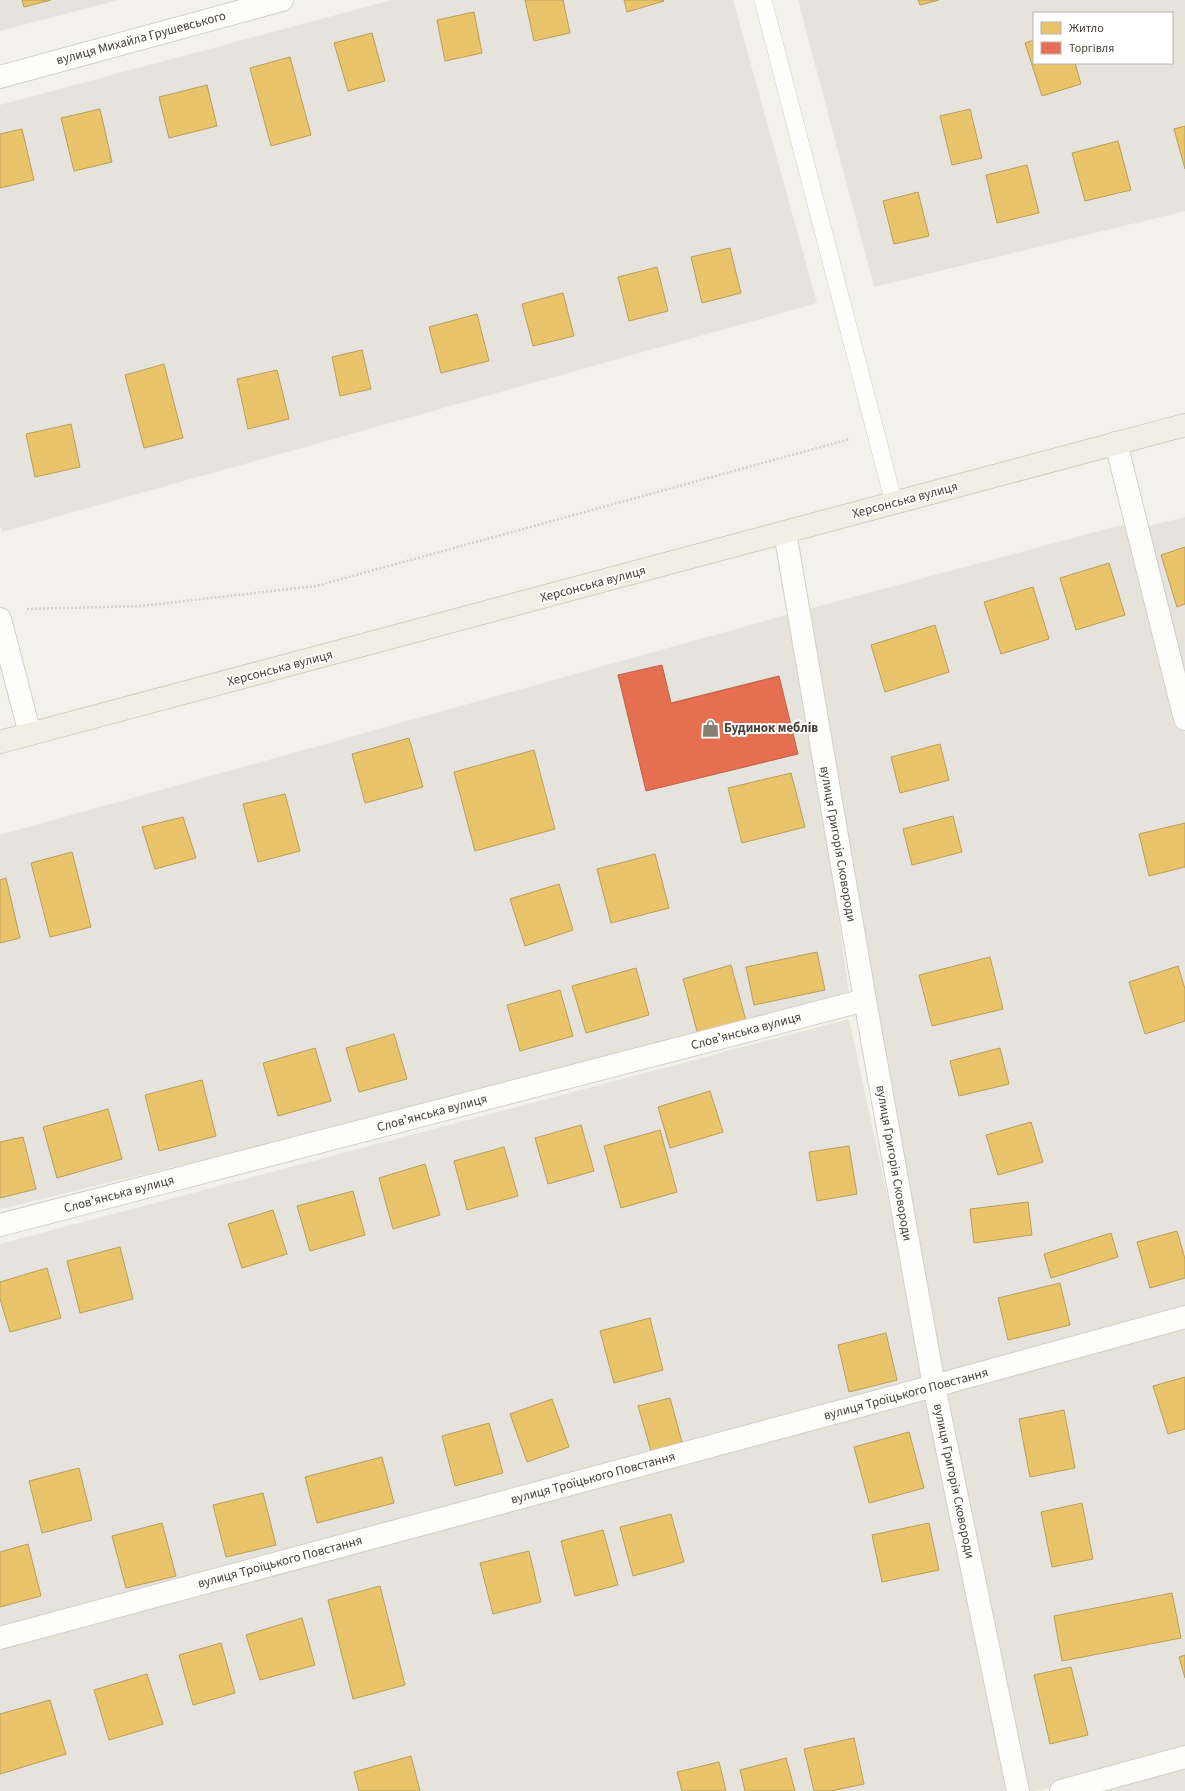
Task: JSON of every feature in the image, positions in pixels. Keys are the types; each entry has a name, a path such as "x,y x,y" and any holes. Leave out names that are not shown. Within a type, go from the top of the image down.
{"main road":[{"name":"Херсонська вулиця","path":"0,742 1185,425"}],"street":[{"name":"вулиця Михайла Грушевського","path":"0,77 282,0"},
{"path":"1116,443 1185,719"},
{"name":"вулиця Григорія Сковороди","path":"785,532 865,1000 934,1386 1018,1791"},
{"path":"0,619 30,734"},
{"name":"Словʼянська вулиця","path":"0,1225 865,1000"},
{"name":"вулиця Троїцького Повстання","path":"0,1638 1185,1317"},
{"path":"1061,1791 1185,1757"}],"lane":[{"path":"763,0 894,503"}],"path":[{"path":"23,609 140,606 316,586 876,432"}],"shaded area":[{"path":"0,0 118,0 0,31"},
{"path":"392,0 733,0 817,303 2,532 0,525 0,105"},
{"path":"798,0 1185,0 1185,211 874,287"},
{"path":"1185,517 1185,687 1148,526"},
{"path":"1133,522 1185,735 1185,1312 937,1382 801,611"},
{"path":"797,612 850,1002 0,1209 0,835"},
{"path":"849,1019 928,1384 0,1626 0,1244"},
{"path":"1185,1329 1185,1749 1037,1791 1023,1791 941,1390"},
{"path":"931,1391 1012,1791 0,1791 0,1650"},
{"path":"1185,1765 1185,1791 1088,1791"}],"building: Житло":[{"path":"22,0 51,0 24,7"},
{"path":"525,0 563,0 570,33 534,41"},
{"path":"624,0 663,0 664,1 627,12"},
{"path":"918,0 939,0 920,5"},
{"path":"474,12 482,53 445,61 437,20"},
{"path":"372,33 385,81 348,91 334,43"},
{"path":"1033,40 1033,64 1075,64 1081,84 1042,96 1025,43"},
{"path":"290,57 311,135 271,146 250,68"},
{"path":"207,85 217,126 169,138 159,97"},
{"path":"100,109 112,162 74,171 61,118"},
{"path":"970,109 982,158 952,165 940,116"},
{"path":"1185,126 1185,169 1174,129"},
{"path":"22,129 34,180 0,188 0,134"},
{"path":"1118,141 1131,190 1085,201 1072,153"},
{"path":"1027,165 1039,213 997,223 986,175"},
{"path":"918,192 929,236 894,244 883,201"},
{"path":"730,248 741,293 702,303 691,257"},
{"path":"657,267 668,311 629,321 618,277"},
{"path":"563,293 574,336 533,346 522,304"},
{"path":"477,314 489,361 441,373 429,327"},
{"path":"362,350 371,389 340,396 332,357"},
{"path":"164,364 183,438 144,448 125,375"},
{"path":"277,370 289,419 248,429 237,379"},
{"path":"71,424 80,467 35,477 26,434"},
{"path":"1185,547 1185,604 1177,607 1161,555"},
{"path":"1109,563 1125,615 1076,630 1060,578"},
{"path":"1033,587 1049,639 1001,654 984,602"},
{"path":"935,625 949,672 885,692 871,645"},
{"path":"409,738 423,787 365,803 352,754"},
{"path":"940,744 949,780 900,793 891,757"},
{"path":"534,750 555,829 475,851 454,772"},
{"path":"791,773 805,827 742,843 728,788"},
{"path":"285,794 300,851 258,862 243,804"},
{"path":"953,816 962,852 912,865 903,829"},
{"path":"183,817 196,858 155,869 142,827"},
{"path":"1185,823 1185,867 1149,876 1139,834"},
{"path":"72,852 91,927 50,937 31,863"},
{"path":"655,854 669,908 611,923 597,869"},
{"path":"6,878 20,938 0,943 0,880"},
{"path":"559,884 573,930 525,946 510,899"},
{"path":"817,952 825,990 754,1005 746,967"},
{"path":"990,957 1003,1009 932,1026 919,975"},
{"path":"731,965 746,1021 698,1035 683,979"},
{"path":"1178,966 1185,989 1185,1021 1145,1034 1129,982"},
{"path":"636,968 649,1015 586,1033 572,986"},
{"path":"560,990 573,1036 520,1051 507,1005"},
{"path":"394,1034 407,1079 359,1092 346,1048"},
{"path":"315,1048 331,1101 278,1116 263,1063"},
{"path":"1000,1048 1009,1084 959,1096 950,1061"},
{"path":"202,1080 216,1136 159,1151 145,1095"},
{"path":"710,1091 723,1132 670,1148 658,1107"},
{"path":"108,1109 122,1159 57,1178 43,1127"},
{"path":"1031,1122 1043,1162 998,1175 986,1135"},
{"path":"581,1125 594,1171 548,1184 535,1138"},
{"path":"660,1130 677,1192 621,1208 604,1146"},
{"path":"23,1137 36,1189 0,1198 0,1142"},
{"path":"849,1146 857,1194 817,1201 809,1152"},
{"path":"504,1147 518,1196 467,1210 454,1161"},
{"path":"425,1164 440,1215 393,1229 379,1178"},
{"path":"353,1191 365,1235 310,1251 297,1206"},
{"path":"1028,1202 1032,1235 974,1243 970,1209"},
{"path":"273,1210 287,1254 242,1268 228,1224"},
{"path":"1177,1231 1185,1259 1185,1278 1150,1288 1137,1242"},
{"path":"1111,1233 1118,1257 1051,1278 1044,1254"},
{"path":"120,1247 133,1299 80,1313 67,1261"},
{"path":"47,1268 61,1318 10,1332 0,1299 0,1282"},
{"path":"1060,1283 1070,1325 1008,1340 998,1298"},
{"path":"650,1318 663,1370 614,1383 600,1331"},
{"path":"886,1333 897,1380 849,1392 838,1345"},
{"path":"1185,1377 1185,1429 1168,1434 1153,1386"},
{"path":"670,1398 682,1442 651,1451 638,1406"},
{"path":"552,1399 569,1447 527,1462 510,1414"},
{"path":"1064,1410 1075,1468 1030,1477 1019,1419"},
{"path":"489,1423 503,1473 455,1486 442,1436"},
{"path":"909,1432 924,1488 869,1503 854,1447"},
{"path":"382,1457 394,1503 317,1523 305,1477"},
{"path":"79,1468 92,1520 42,1533 29,1481"},
{"path":"263,1493 276,1545 226,1557 213,1505"},
{"path":"1082,1503 1093,1559 1052,1567 1041,1512"},
{"path":"671,1514 684,1562 633,1576 620,1527"},
{"path":"162,1523 176,1576 126,1588 112,1536"},
{"path":"929,1523 939,1570 882,1582 872,1535"},
{"path":"603,1530 618,1585 575,1596 561,1541"},
{"path":"28,1544 41,1596 0,1607 0,1552"},
{"path":"529,1551 541,1602 493,1614 480,1563"},
{"path":"380,1586 405,1685 353,1699 328,1600"},
{"path":"1172,1593 1181,1638 1062,1661 1054,1616"},
{"path":"302,1618 315,1665 260,1680 246,1635"},
{"path":"221,1643 235,1693 193,1705 179,1655"},
{"path":"1185,1655 1185,1678 1179,1657"},
{"path":"1071,1667 1088,1735 1050,1744 1034,1675"},
{"path":"147,1674 163,1724 109,1740 94,1690"},
{"path":"50,1700 66,1754 0,1774 0,1714"},
{"path":"854,1738 864,1784 831,1791 814,1791 804,1749"},
{"path":"411,1756 420,1791 359,1791 354,1772"},
{"path":"786,1758 795,1791 745,1791 740,1770"},
{"path":"719,1762 726,1791 682,1791 677,1772"}],"building: Торгівля":[{"name":"Будинок меблів","path":"662,665 671,703 779,676 798,754 646,791 618,675"}],"place":[{"name":"Будинок меблів","path":"711,728"}]}
